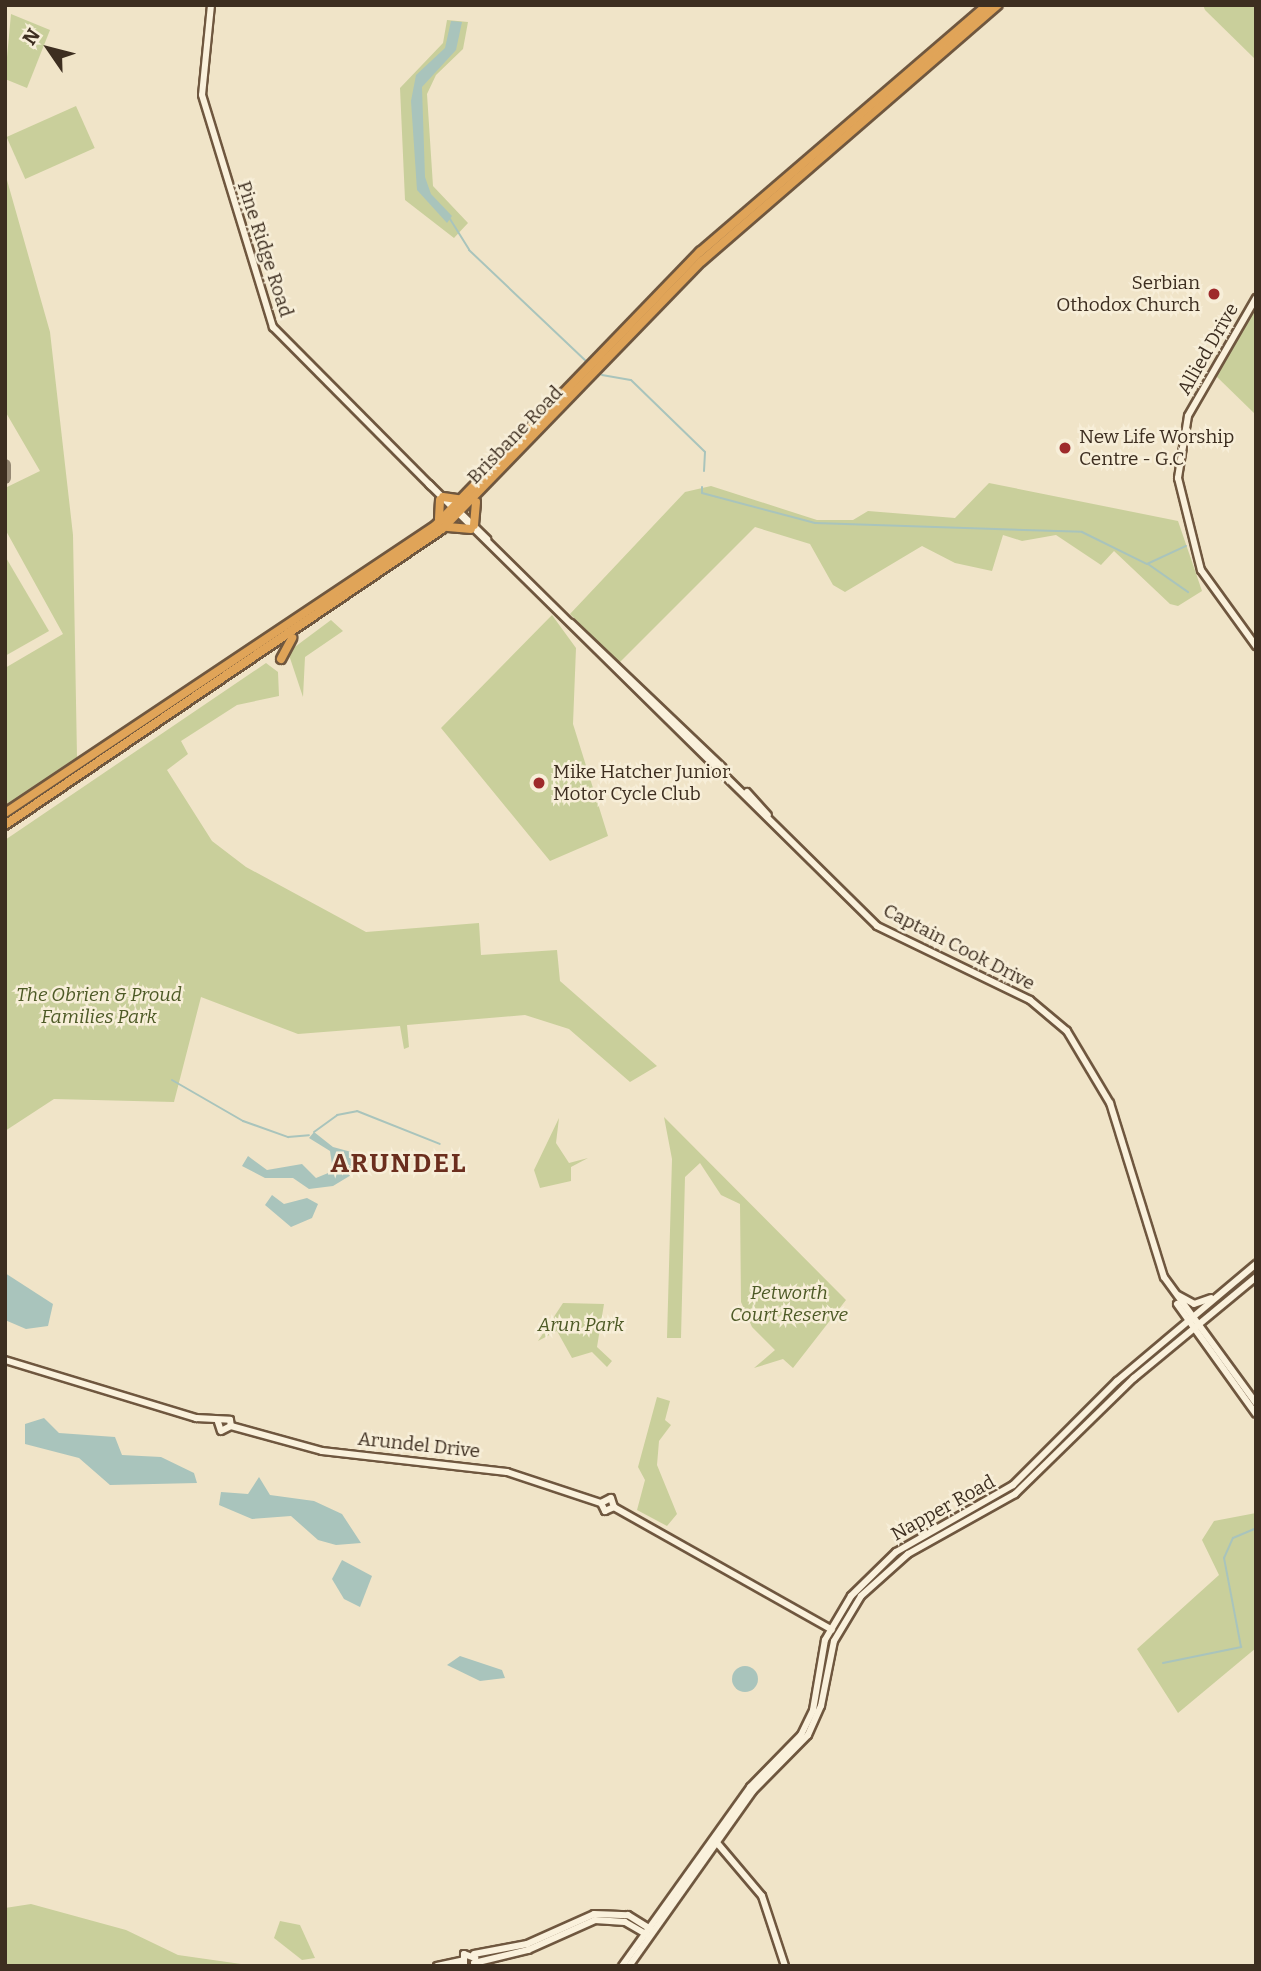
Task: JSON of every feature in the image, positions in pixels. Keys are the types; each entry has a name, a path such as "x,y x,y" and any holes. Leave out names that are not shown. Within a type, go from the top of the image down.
{"highway":[{"name":"Brisbane Road","path":"456,512 464,500 700,253 984,10 998,5"},
{"name":"Brisbane Road","path":"5,825 321,613 439,527 483,491 702,261 984,10"},
{"path":"464,500 442,498 439,527 459,523 472,527 471,510 483,491"},
{"name":"Brisbane Road","path":"5,813 439,527"},
{"path":"281,659 287,643 321,613"}],"street":[{"name":"Pine Ridge Road","path":"211,5 202,95 273,327 456,512"},
{"path":"972,5 984,10"},
{"name":"Allied Drive","path":"1256,298 1188,416 1178,478 1201,570 1256,646"},
{"name":"Captain Cook Drive","path":"456,512 877,926 1030,1000 1067,1031 1110,1102 1167,1283 1188,1320"},
{"name":"Napper Road","path":"629,1966 750,1787 805,1729 829,1629 881,1563 1013,1485 1188,1320 1256,1264"},
{"name":"Napper Road","path":"622,1966 710,1857 740,1811 808,1735 837,1633 885,1572 1015,1494 1195,1329 1256,1277"},
{"path":"1167,1283 1194,1304 1222,1292"},
{"path":"1188,1320 1256,1403"},
{"path":"1195,1329 1256,1414"},
{"name":"Arundel Drive","path":"5,1360 46,1377 218,1422 230,1420 231,1426 322,1451 487,1468 601,1503 609,1497 614,1507 829,1629"},
{"path":"829,1629 837,1633"},
{"path":"730,1856 725,1840 740,1811"},
{"path":"718,1844 730,1856 767,1907 785,1966"},
{"path":"710,1857 730,1856"},
{"path":"437,1966 462,1963 464,1954 527,1944 594,1914 628,1915 651,1933"},
{"path":"474,1954 473,1964 528,1950 595,1920 625,1922 651,1933"}],"green space":[{"path":"1203,5 1256,5 1256,60 1205,10"},
{"path":"11,14 50,30 27,88 5,79"},
{"path":"447,20 468,22 463,49 436,75 427,94 433,186 468,223 454,238 405,200 400,88 443,43"},
{"path":"76,106 95,148 25,179 7,137"},
{"path":"5,173 50,332 73,535 77,757 5,805 5,668 63,634 5,529 5,488 40,471 5,411"},
{"path":"1256,308 1256,415 1216,376"},
{"path":"989,483 1178,521 1202,591 1178,606 1170,604 1114,551 1101,565 1056,535 1022,541 1003,535 992,571 955,563 922,546 845,592 833,585 810,544 755,527 619,663 570,614 685,492 711,486 817,520 853,520 868,511 955,518"},
{"path":"5,556 49,631 5,656"},
{"name":"Mike Hatcher Junior Motor Cycle Club","path":"552,615 576,648 573,724 608,836 550,861 441,728"},
{"path":"331,620 343,631 305,657 303,697 288,652"},
{"name":"The Obrien & Proud Families Park","path":"266,663 278,672 279,696 237,705 181,741 188,754 167,770 212,841 246,867 366,932 479,923 481,955 557,950 560,981 657,1066 630,1082 569,1029 525,1015 407,1025 409,1047 404,1049 400,1026 298,1034 201,997 174,1102 54,1099 5,1131 5,840"},
{"name":"Petworth Court Reserve","path":"664,1117 846,1300 793,1368 783,1359 754,1368 775,1350 752,1327 741,1302 740,1204 721,1195 700,1163 685,1177 681,1338 667,1338 672,1159"},
{"path":"559,1118 556,1143 569,1163 588,1158 571,1167 571,1181 540,1188 534,1170"},
{"name":"Arun Park","path":"563,1303 604,1304 597,1347 612,1361 607,1367 592,1352 572,1358 557,1331 538,1341"},
{"path":"657,1397 670,1401 665,1420 671,1425 659,1441 657,1465 677,1514 667,1526 637,1510 645,1480 638,1467"},
{"path":"1256,1513 1256,1648 1178,1713 1137,1649 1219,1575 1202,1540 1214,1521"},
{"path":"31,1904 126,1930 178,1955 255,1966 5,1966 5,1908"},
{"path":"280,1921 300,1925 315,1958 302,1960 274,1938"}],"water":[{"path":"451,21 462,22 456,50 422,87 425,177 431,194 452,216 447,223 417,190 411,101 416,75 445,48"},
{"path":"314,1132 333,1147 366,1156 366,1166 333,1186 309,1189 293,1178 265,1178 242,1166 248,1156 267,1170 302,1164 316,1178 333,1171 330,1151 309,1138"},
{"path":"272,1195 284,1204 307,1198 318,1204 312,1218 291,1227 265,1205"},
{"path":"5,1273 53,1304 48,1326 26,1329 5,1320"},
{"path":"44,1418 59,1433 115,1437 122,1455 161,1457 194,1473 197,1483 110,1485 79,1458 25,1444 25,1424"},
{"path":"259,1477 270,1495 314,1501 342,1514 361,1543 336,1545 318,1540 291,1516 252,1519 219,1505 221,1492 248,1494"},
{"path":"342,1560 372,1576 360,1607 344,1599 332,1579"},
{"path":"460,1656 502,1670 505,1678 480,1681 447,1665"},
{"path":"745,1666 754,1670 758,1679 754,1688 745,1692 736,1688 732,1679 736,1670"}],"waterway":[{"path":"450,219 469,250 587,362"},
{"path":"602,375 631,380 705,452 704,471"},
{"path":"702,487 702,493 815,523 1082,532 1147,564 1186,546"},
{"path":"1148,564 1188,592"},
{"path":"172,1080 243,1121 288,1137 309,1135"},
{"path":"314,1132 337,1115 357,1111 440,1144"},
{"path":"1163,1663 1241,1647 1224,1558 1233,1538 1256,1528"}],"taxiway":[{"path":"5,465 5,478"}],"place":[{"name":"Serbian Othodox Church","path":"1214,294"},
{"name":"New Life Worship Centre - G.C","path":"1065,448"},
{"name":"Mike Hatcher Junior Motor Cycle Club","path":"539,783"}],"district":[{"name":"ARUNDEL","path":"399,1164"}]}
